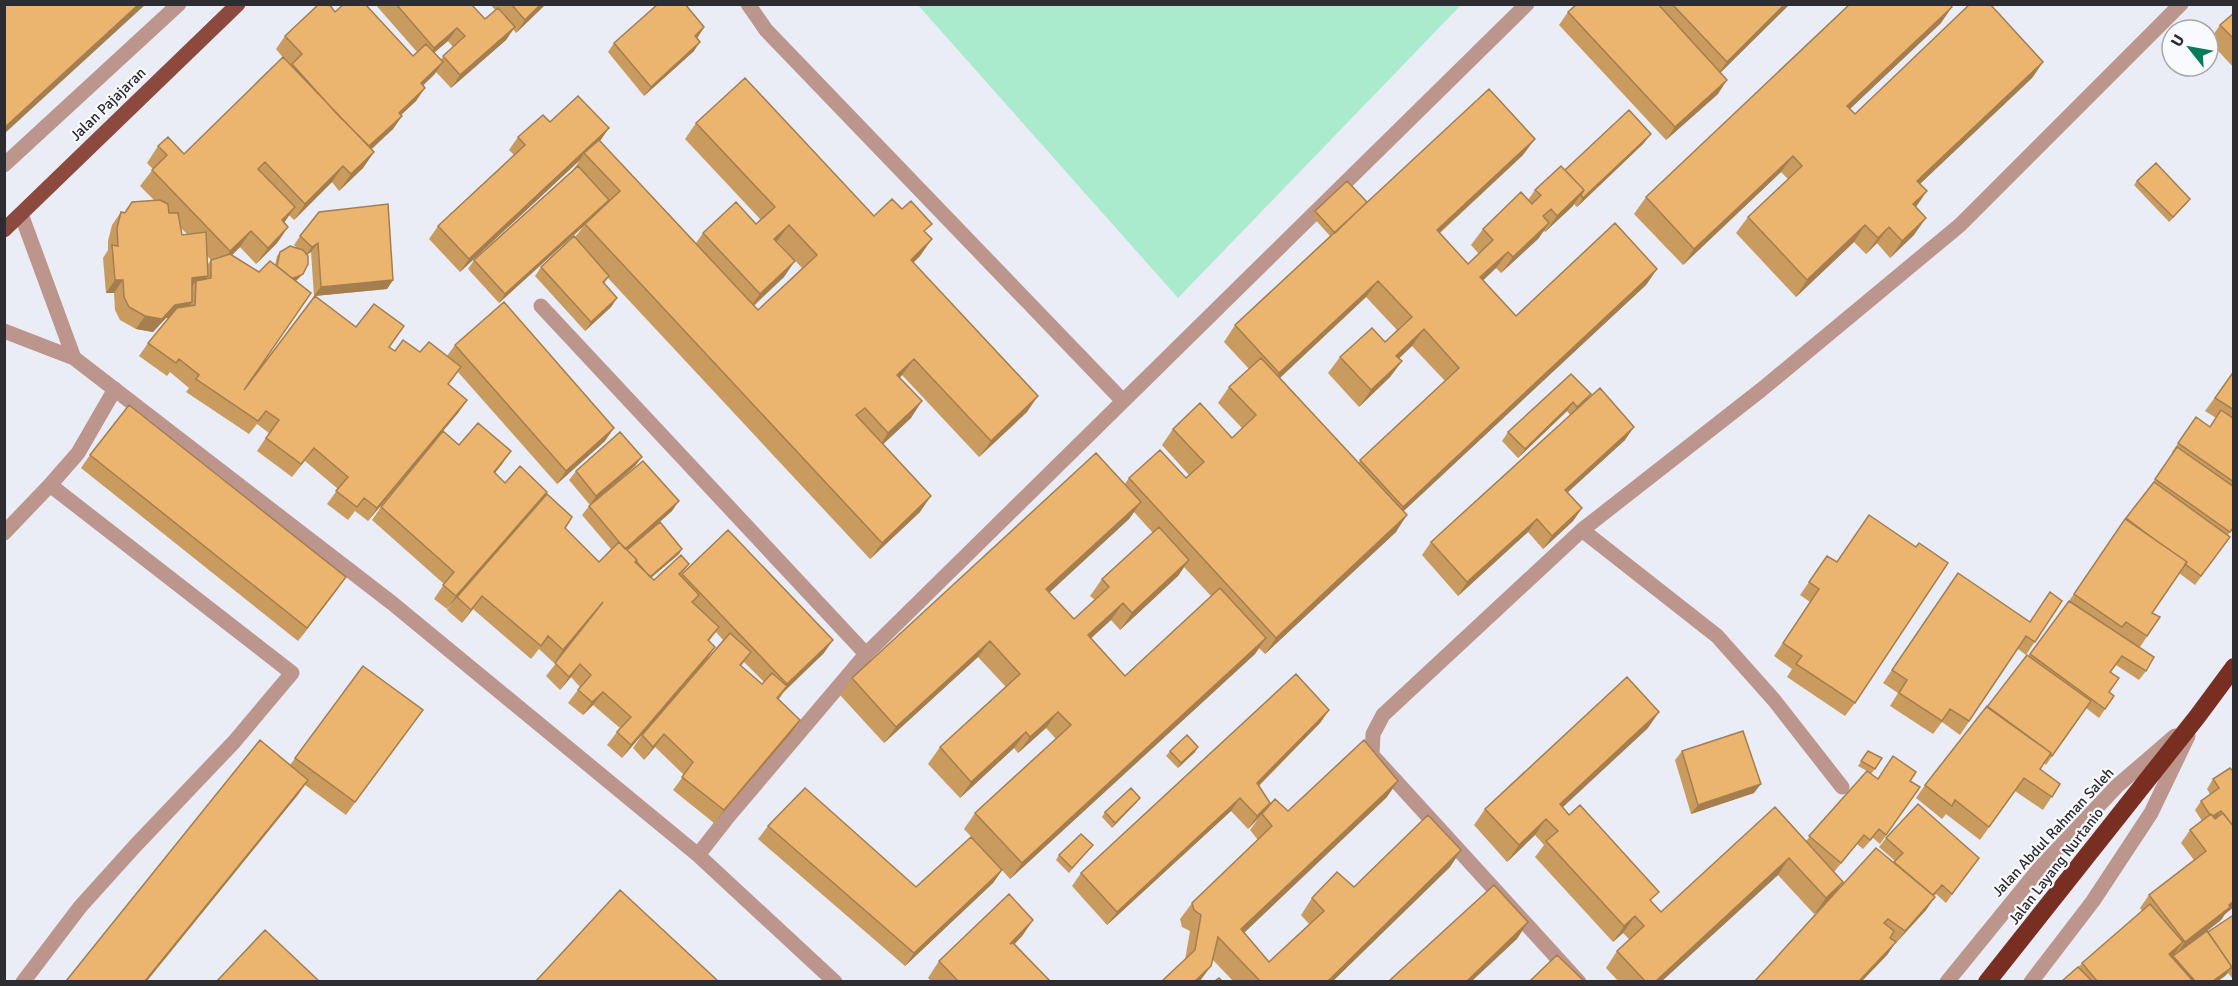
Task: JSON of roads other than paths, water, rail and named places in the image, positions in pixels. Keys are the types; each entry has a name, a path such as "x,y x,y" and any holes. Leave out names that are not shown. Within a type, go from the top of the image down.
{"highway":[{"name":"Jalan Abdul Rahman Saleh","path":"2197,717 2234,667"},
{"name":"Jalan Layang Nurtanio","path":"1987,981 2197,717"}],"main road":[{"name":"Jalan Pajajaran","path":"4,230 237,4"}],"street":[{"path":"4,165 179,4"},
{"path":"748,4 766,30 1123,401"},
{"path":"698,855 866,654 1527,4"},
{"path":"1579,981 1372,755 1373,734 1383,715 1582,530 1751,397 1960,225 2181,4"},
{"path":"21,214 74,358"},
{"path":"541,306 866,654"},
{"path":"4,331 74,358 392,603 698,855 835,981"},
{"path":"6,530 78,453 115,389"},
{"path":"23,981 80,907 234,742 292,673 50,485"},
{"path":"1582,530 1717,636 1774,700 1842,787"},
{"name":"Jalan Abdul Rahman Saleh","path":"1947,981 2039,870 2109,794 2197,717"},
{"name":"Jalan Abdul Rahman Saleh","path":"2031,981 2093,901 2151,813 2197,717"}]}
